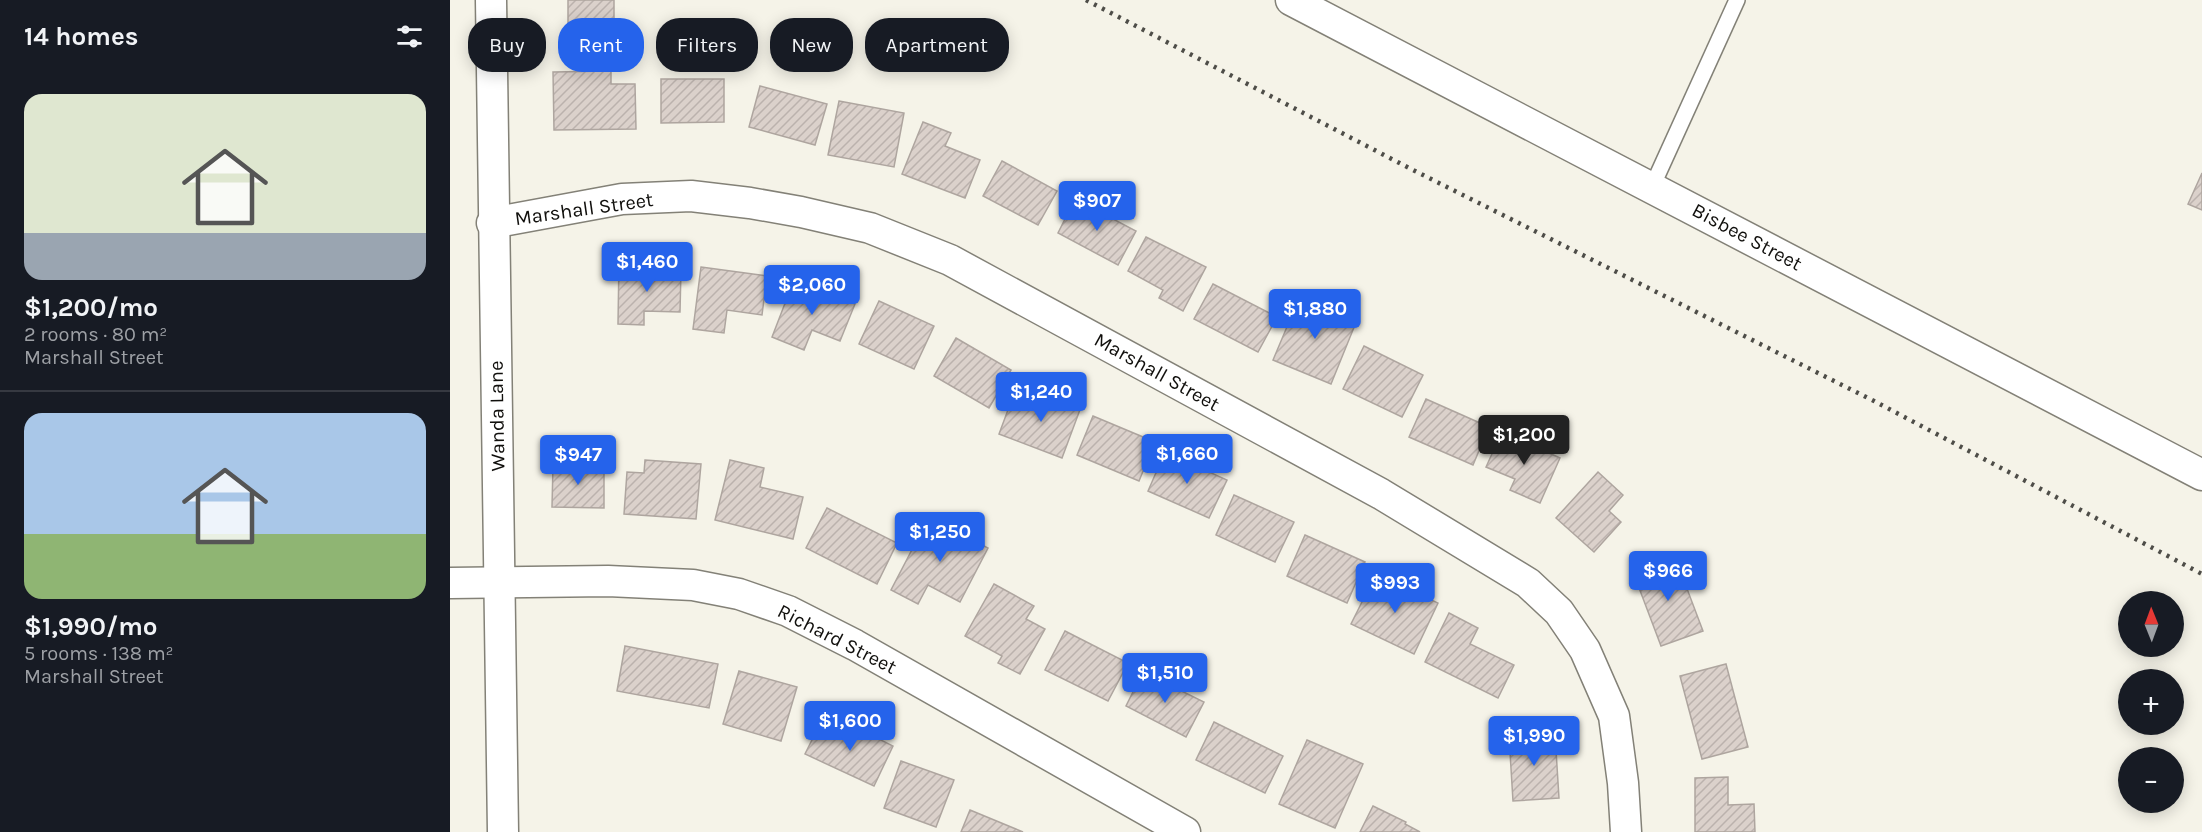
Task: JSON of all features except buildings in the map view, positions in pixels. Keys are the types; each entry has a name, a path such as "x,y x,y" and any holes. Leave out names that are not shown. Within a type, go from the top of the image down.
{"street":[{"name":"Wanda Lane","path":"491,0 492,223 501,582 503,832"},
{"name":"Bisbee Street","path":"1291,0 2202,475"},
{"name":"Marshall Street","path":"492,223 622,200 691,196 801,212 870,228 950,260 1381,494 1528,583 1559,612 1585,650 1614,716 1623,783 1626,832"},
{"name":"Richard Street","path":"450,583 608,581 693,585 739,594 788,611 855,645 1185,832"}],"lane":[{"path":"1652,187 1737,0"}],"railway":[{"path":"1086,0 1411,169 1874,401 2202,574"}]}
